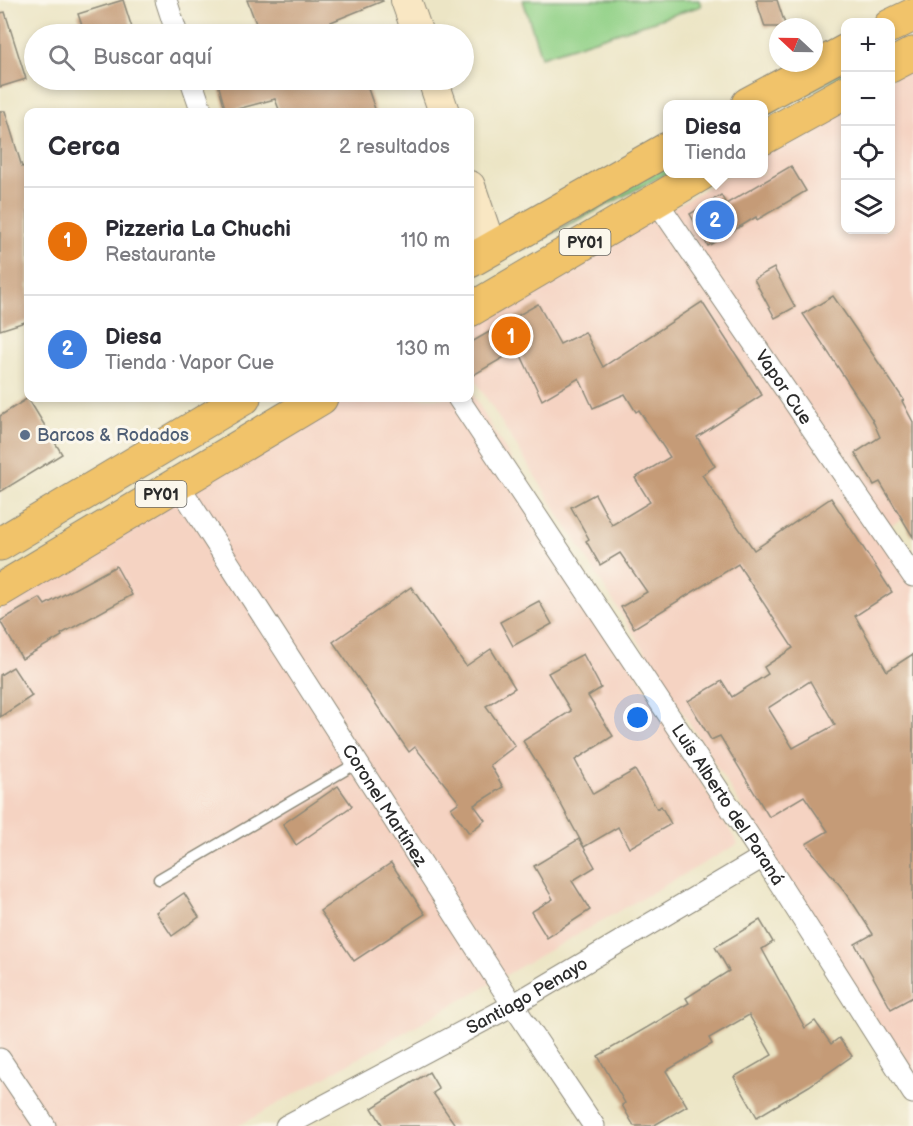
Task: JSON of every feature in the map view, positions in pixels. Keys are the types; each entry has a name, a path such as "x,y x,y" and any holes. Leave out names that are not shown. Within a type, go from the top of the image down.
{"highway":[{"path":"898,52 913,15"},
{"path":"756,100 841,54"},
{"path":"768,135 841,95"},
{"name":"PY01","path":"480,254 663,151"},
{"name":"PY01","path":"474,308 694,178"},
{"name":"PY01","path":"0,544 237,402"},
{"name":"PY01","path":"0,590 314,402"}],"street":[{"path":"166,0 174,24"},
{"path":"406,0 414,24"},
{"path":"195,90 201,108"},
{"path":"436,90 443,108"},
{"name":"Vapor Cue","path":"655,199 913,576"},
{"path":"474,213 480,254"},
{"name":"Luis Alberto del Paraná","path":"461,402 763,857 913,1093"},
{"name":"Coronel Martínez","path":"178,484 513,1005 594,1126"},
{"name":"Santiago Penayo","path":"286,1126 513,1005 763,857"},
{"path":"0,1059 45,1126"}],"lane":[{"path":"159,879 357,764"}],"shaded area":[{"path":"913,66 913,514 880,530 913,580 913,1081 474,378 474,325 723,178 768,178 768,151 841,107 841,234 895,234 895,77"},
{"path":"474,397 738,844 238,1126 0,1126 0,604 340,402 474,402"}],"green space":[{"path":"523,0 699,0 701,6 541,57"},
{"path":"841,72 841,76 768,115 768,110"},
{"path":"663,167 663,175 524,249"}],"building":[{"path":"123,0 131,24 82,24 78,14"},
{"path":"247,0 383,1 331,22 332,24 256,24"},
{"path":"756,0 777,0 783,18 769,18 769,27 765,27"},
{"path":"5,12 24,73 24,80 0,87 0,13"},
{"path":"220,90 368,90 375,108 278,108 275,99 241,108 225,108"},
{"path":"0,111 5,111 22,167 24,166 24,322 0,330"},
{"path":"791,166 806,191 708,246 690,214 721,195 726,204"},
{"path":"774,268 795,307 775,318 754,279"},
{"path":"833,296 904,400 902,401 913,422 913,537 880,482 874,485 855,453 880,437 872,419 803,314"},
{"path":"702,302 762,395 697,437 715,466 702,475 754,550 831,498 892,592 855,616 887,671 913,654 913,997 891,1009 855,944 873,934 847,894 806,844 828,831 804,796 769,817 720,736 711,740 688,701 722,681 732,697 768,674 764,667 793,648 738,564 634,628 621,607 647,592 620,553 600,565 571,507 595,494 612,525 650,502 635,478 670,457 639,410 636,412 625,394 593,408 579,378 542,400 518,349 474,375 474,341 538,304 560,344 585,332 603,367","holes":["810,681 835,725 793,748 768,708"]},
{"name":"Barcos & Rodados","path":"24,401 30,402 62,454 0,492 0,416"},
{"path":"116,566 132,595 61,634 62,636 22,659 0,621 40,598 45,605"},
{"path":"411,587 466,666 491,649 515,688 486,706 515,746 490,765 503,787 474,805 485,820 469,833 451,808 459,802 415,747 409,752 333,642"},
{"path":"539,601 552,624 513,646 500,622"},
{"path":"583,654 601,688 588,696 613,736 575,760 593,794 635,770 657,809 661,806 671,824 629,848 618,827 584,847 550,784 523,741 571,711 548,673"},
{"path":"13,667 32,696 0,717 0,675"},
{"path":"338,786 352,806 296,845 283,824"},
{"path":"579,839 595,867 572,881 590,910 547,938 531,912 553,899 534,866"},
{"path":"391,863 425,914 354,961 320,911"},
{"path":"184,893 199,917 172,936 156,912"},
{"path":"760,920 773,942 762,949 805,1028 815,1021 831,1044 839,1038 852,1056 809,1086 757,1117 734,1077 772,1055 749,1015 709,1038 712,1044 666,1071 687,1106 653,1126 634,1126 622,1105 625,1103 598,1056 689,1003 686,998 729,971 715,947"},
{"path":"429,1072 439,1089 433,1093 456,1126 383,1126 372,1108"}],"place":[{"name":"Diesa","path":"715,220"},
{"name":"Pizzeria La Chuchi","path":"511,336"},
{"name":"Barcos & Rodados","path":"25,435"}]}
